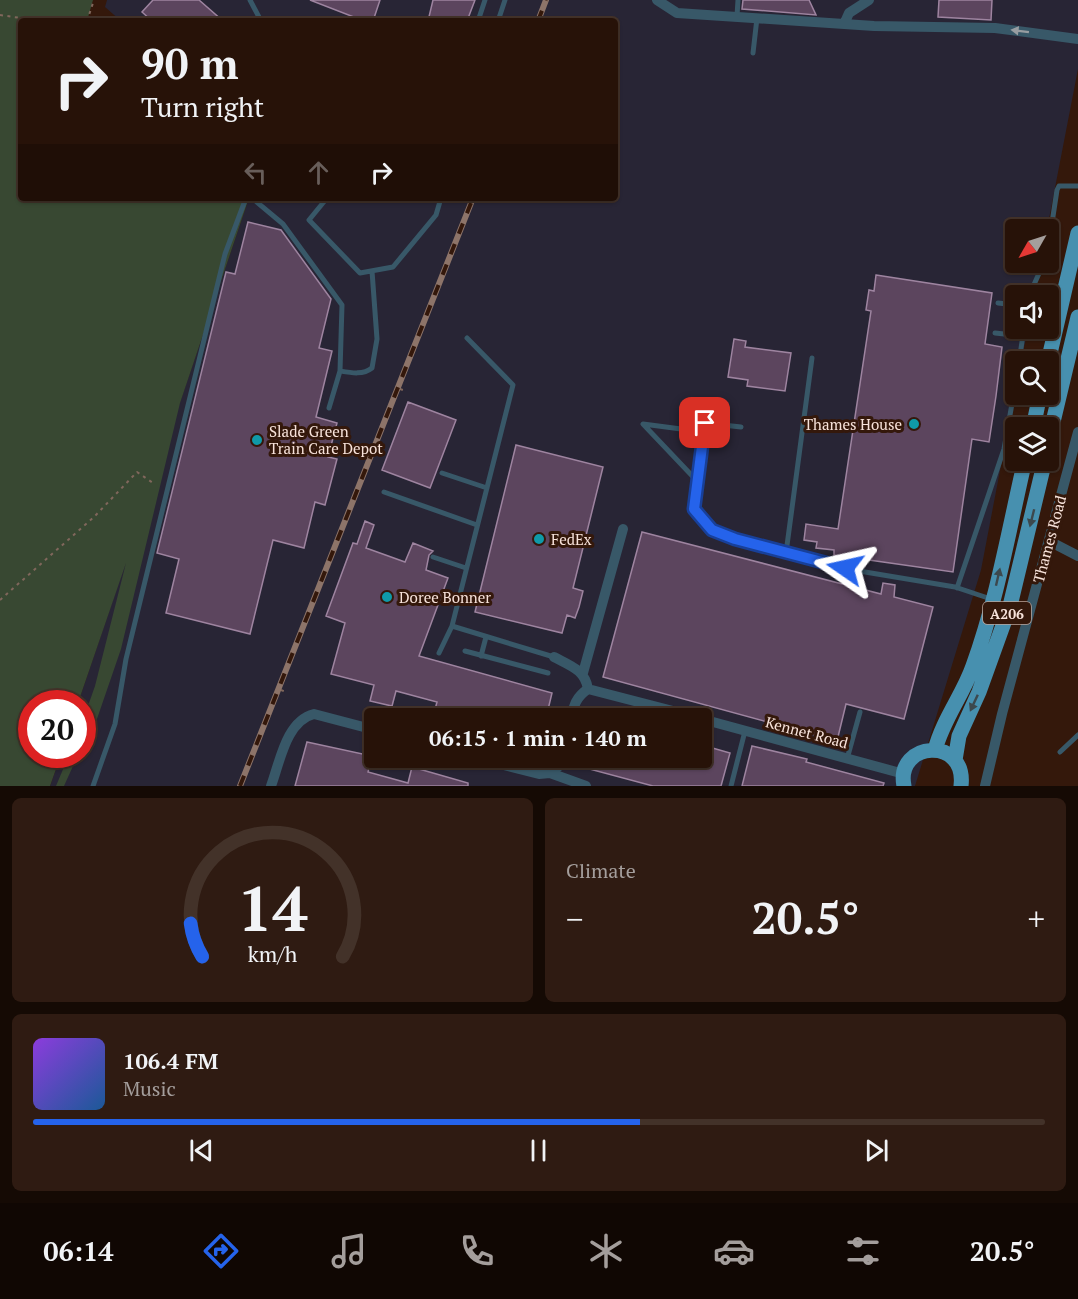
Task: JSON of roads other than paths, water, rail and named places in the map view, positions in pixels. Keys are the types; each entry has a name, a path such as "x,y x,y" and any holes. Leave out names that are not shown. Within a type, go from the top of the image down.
{"main road":[{"path":"1051,351 1078,233"},
{"path":"1054,417 1078,317"},
{"name":"A206","path":"936,750 940,732 973,668 993,600 1022,471"},
{"name":"Thames Road","path":"960,786 960,769 955,760 959,736 979,692 1010,606 1042,471"},
{"path":"904,780 911,759 922,751 936,750 955,760"}],"street":[{"path":"657,0 677,13 845,22 874,26 995,28 1078,39"},
{"path":"845,22 849,14 868,0"},
{"name":"Thames Road","path":"985,786 1002,714 1078,432"},
{"path":"573,708 580,695 588,689 583,673 623,529"},
{"path":"1049,541 1078,556"},
{"path":"554,657 583,673"},
{"name":"Kennet Road","path":"588,689 660,708"},
{"path":"271,786 294,726 304,717 314,714 364,727"},
{"name":"Kennet Road","path":"712,722 847,759 904,780"},
{"path":"516,768 539,774 550,773 586,786"},
{"path":"550,773 556,768"}],"lane":[{"path":"250,0 259,18"},
{"path":"479,18 485,0"},
{"path":"499,18 505,0"},
{"path":"737,16 738,0"},
{"path":"753,53 757,18"},
{"path":"1053,219 1059,186 1078,186"},
{"path":"93,786 115,724 126,659 223,262 245,201"},
{"path":"256,201 283,224 342,305 340,371 329,408"},
{"path":"325,201 309,220 360,273 393,267 436,215 440,201"},
{"path":"340,371 361,373 372,368 377,339 372,271"},
{"path":"998,303 1005,304"},
{"path":"995,333 1005,334"},
{"path":"439,653 452,626 513,385 467,338"},
{"path":"786,553 812,358"},
{"path":"957,588 1004,449 1012,405"},
{"path":"741,427 705,423 694,509 712,530 829,566 957,588 993,600"},
{"path":"698,482 643,424 704,432"},
{"path":"442,473 487,488"},
{"path":"384,492 477,525"},
{"path":"434,557 466,568"},
{"path":"452,626 554,657"},
{"path":"481,656 486,637"},
{"path":"465,651 548,673"},
{"path":"847,759 860,712"},
{"path":"731,786 745,731"},
{"path":"1060,752 1078,735"}],"railway":[{"path":"539,18 546,0"},
{"path":"240,786 472,201"}],"place":[{"name":"Thames House","path":"914,424"},
{"name":"Slade Green Train Care Depot","path":"257,440"},
{"name":"FedEx","path":"539,539"},
{"name":"Doree Bonner","path":"387,597"}]}
